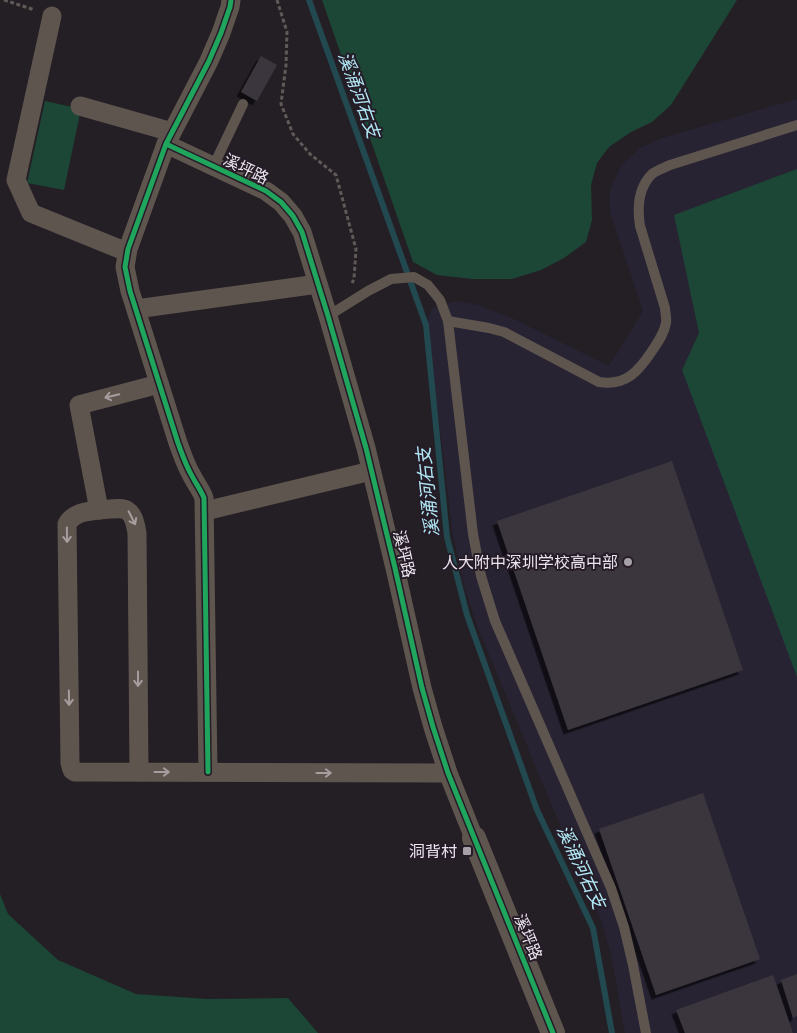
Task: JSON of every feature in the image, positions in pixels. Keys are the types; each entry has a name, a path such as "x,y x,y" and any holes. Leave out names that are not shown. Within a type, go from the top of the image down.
{"street":[{"path":"208,772 204,498 185,462 136,309 125,268 127,252 169,138 209,61 230,7 230,0"},
{"path":"52,16 16,180 31,213 127,252"},
{"name":"溪坪路","path":"80,106 169,138 213,166 266,191 281,202 293,216 302,232 328,316 371,471 422,688 433,727 448,773 553,1033"},
{"path":"136,309 318,284"},
{"path":"99,510 79,405 160,384"},
{"path":"205,511 371,471"},
{"path":"139,772 137,533 134,517 131,512 121,508 76,514 66,524 70,763 71,768 75,772 448,773"}],"lane":[{"path":"213,166 244,104"},
{"path":"448,321 504,332 599,382 610,384 634,374 643,365 662,335 666,321 665,308 640,226 639,200 644,186 653,174 670,165 797,126"},
{"path":"328,316 391,279 414,277 428,285 440,300 448,321 473,534 481,576 496,621 611,888 624,927 646,1033"}],"path":[{"path":"277,0 287,32 286,65 281,104 293,134 310,154 336,175 356,249 354,279 349,287"}],"shaded area":[{"name":"人大附中深圳学校高中部","path":"797,99 797,1033 625,1033 611,955 602,923 478,628 465,589 453,535 427,323 432,308 456,301 478,305 514,319 609,366 643,311 610,212 610,190 621,166 640,148 662,138"}],"green space":[{"path":"322,0 737,0 671,105 652,122 631,132 609,147 597,163 591,185 592,220 586,242 564,258 541,270 512,279 472,279 437,275 413,262"},
{"path":"45,101 81,109 64,190 27,183"},
{"path":"797,169 797,677 682,370 699,333 674,215"},
{"path":"0,894 8,914 58,960 136,994 207,999 288,998 318,1033 0,1033"}],"building":[{"path":"261,56 277,65 257,101 241,92"},
{"path":"672,461 743,670 568,730 497,521"},
{"path":"703,793 760,959 656,995 599,829"},
{"path":"797,974 797,1016 793,1018 781,980"},
{"path":"773,975 793,1033 685,1033 676,1010"}],"waterway":[{"name":"溪涌河右支","path":"309,0 426,325 447,537 467,615 537,810 593,928 612,1033"}],"cycle path":[{"path":"208,772 204,498 188,468 178,443 130,291 125,267 128,249 166,144 209,61 221,33 231,0"},
{"path":"166,144 266,191 281,202 293,216 302,232 366,448 422,688 433,727 448,773 553,1033"}],"place":[{"name":"人大附中深圳学校高中部","path":"628,562"},
{"name":"洞背村","path":"467,851"}]}
